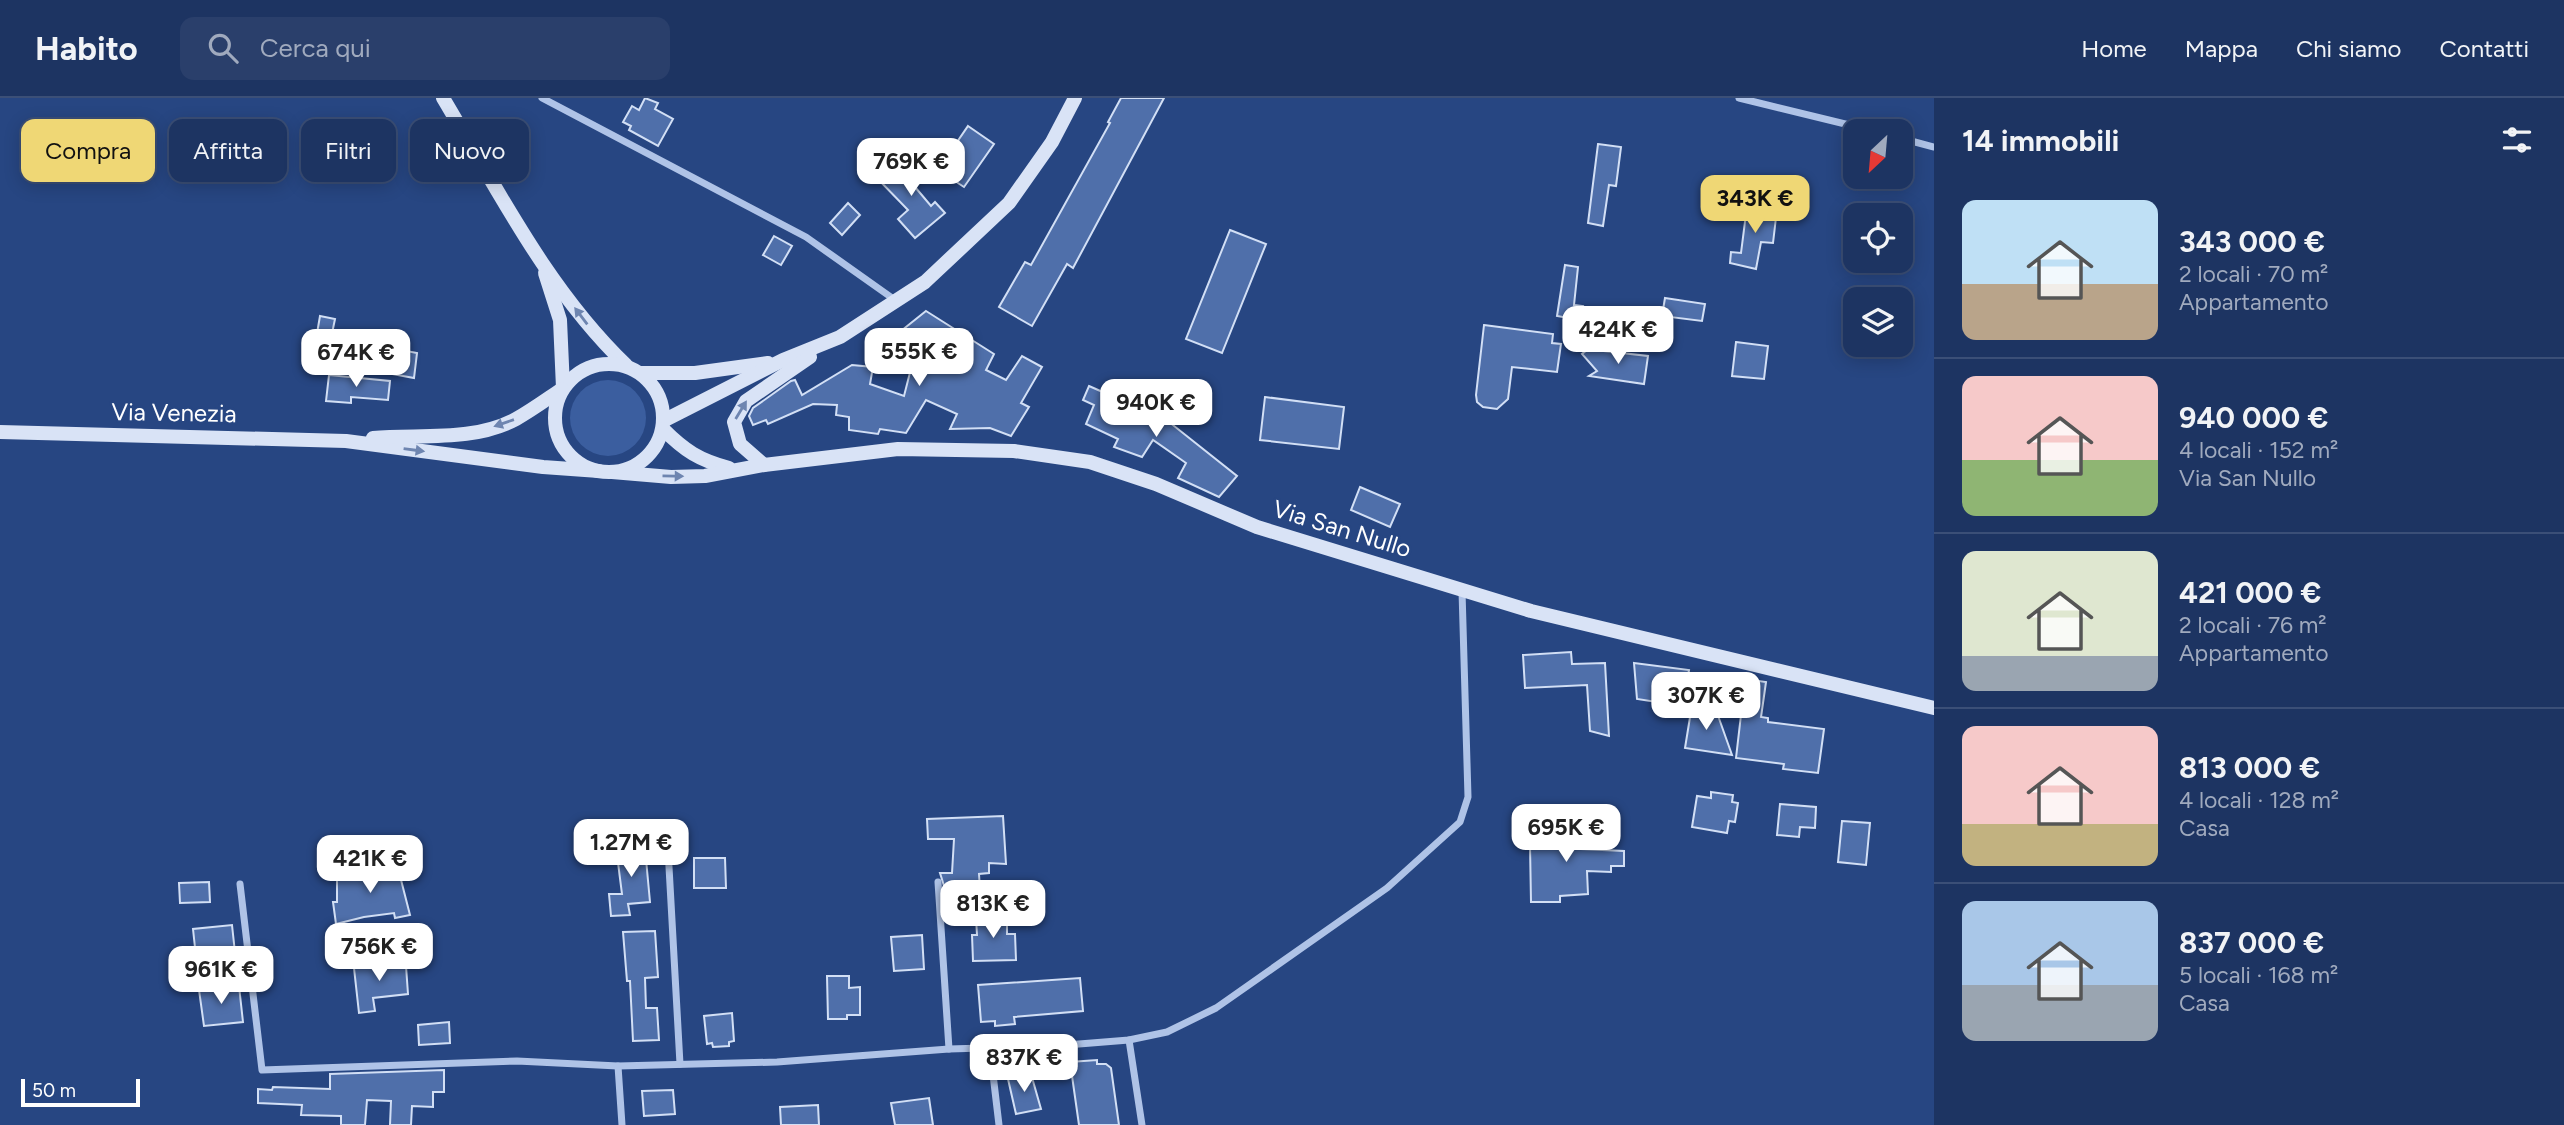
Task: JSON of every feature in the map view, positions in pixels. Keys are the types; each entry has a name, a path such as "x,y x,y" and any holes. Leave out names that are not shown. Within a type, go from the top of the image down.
{"main road":[{"path":"443,98 541,261 584,321 627,366"},
{"path":"764,466 740,444 735,432 734,422 746,401 925,282 1009,203 1052,142 1075,98"},
{"path":"541,261 560,320 563,388 555,410 556,432 562,446 572,458 584,466 605,472 626,470 644,459 658,443 663,425 660,398 653,384 641,373 627,366 609,363 591,366 575,375 563,388"},
{"path":"663,425 783,360 840,337"},
{"path":"641,373 707,372 783,360"},
{"name":"Via Venezia","path":"346,441 405,435 451,436 480,431 515,420 563,388"},
{"name":"Via San Nullo","path":"663,425 684,450 734,470"},
{"name":"Via Venezia","path":"0,432 346,441 543,467 605,472"},
{"name":"Via San Nullo","path":"605,472 671,477 705,476 898,449 1014,451 1090,463 1156,484 1257,527 1531,611 1934,708"}],"street":[{"path":"542,98 795,231 896,301"},
{"path":"1739,98 1843,123"},
{"path":"1913,141 1934,147"},
{"path":"240,884 262,1070 517,1061 618,1066 777,1062 949,1049 1129,1040 1167,1032 1216,1008 1387,888 1460,822 1468,797 1462,590"},
{"path":"667,831 680,1064"},
{"path":"938,882 949,1049"},
{"path":"1129,1040 1142,1125"},
{"path":"990,1049 999,1125"},
{"path":"618,1066 622,1125"}],"shaded area":[{"path":"608,380 623,383 635,391 643,403 646,418 643,433 635,445 623,453 608,456 593,453 581,445 573,433 570,418 573,403 581,391 593,383"}],"building":[{"path":"645,98 658,103 655,109 673,119 658,146 629,130 631,126 623,122 632,106 639,110"},
{"path":"1121,98 1164,98 1073,268 1067,264 1032,326 999,307 1025,262 1031,265 1110,123 1108,122"},
{"path":"968,126 994,144 964,187 938,170"},
{"path":"1598,144 1621,147 1616,186 1609,185 1603,226 1588,223"},
{"path":"890,162 903,175 917,163 928,176 915,187 931,206 935,202 945,213 915,238 898,219 908,210 875,176"},
{"path":"848,203 860,215 842,235 830,223"},
{"path":"1747,206 1777,209 1773,243 1761,242 1756,269 1730,263 1731,252 1741,253"},
{"path":"1230,230 1266,244 1222,353 1186,339"},
{"path":"774,236 792,246 781,265 763,255"},
{"path":"1565,265 1578,267 1574,305 1583,306 1580,320 1557,316"},
{"path":"1665,298 1705,304 1702,321 1662,316"},
{"path":"926,311 994,354 986,370 1006,380 1022,356 1042,367 1021,403 1029,407 1011,436 990,428 950,429 957,414 926,400 906,433 880,429 878,434 849,430 849,417 836,415 837,405 813,404 768,424 766,420 753,425 749,416 753,408 791,381 795,380 802,395 852,365 873,367 870,384 904,396 917,345 901,331"},
{"path":"320,316 335,319 329,348 315,345"},
{"path":"1484,325 1553,334 1552,343 1561,344 1557,372 1512,367 1508,399 1497,409 1483,407 1477,402 1476,395"},
{"path":"1736,342 1768,346 1764,379 1732,376"},
{"path":"1592,346 1595,350 1648,356 1644,384 1589,376 1597,371 1582,354"},
{"path":"396,349 417,353 414,378 392,374"},
{"path":"329,375 390,381 388,400 351,397 351,403 326,401"},
{"path":"1089,386 1139,408 1141,405 1150,409 1153,402 1169,413 1164,418 1237,476 1219,497 1178,478 1186,463 1153,440 1142,457 1114,447 1118,439 1086,424 1094,405 1083,400"},
{"path":"1265,397 1344,407 1339,449 1260,440"},
{"path":"1360,487 1400,504 1390,527 1351,510"},
{"path":"1571,652 1572,664 1605,663 1609,736 1590,731 1587,685 1525,688 1523,655"},
{"path":"1634,663 1689,670 1683,706 1637,699"},
{"path":"1751,680 1766,682 1761,717 1768,718 1768,722 1824,729 1818,773 1783,769 1784,764 1736,758 1741,715 1745,715"},
{"path":"1692,705 1716,710 1732,755 1685,748"},
{"path":"1711,792 1733,795 1732,802 1738,803 1735,822 1729,821 1727,833 1692,827 1697,796 1711,798"},
{"path":"1780,804 1816,807 1815,828 1800,827 1799,837 1777,835"},
{"path":"1003,816 1006,864 989,863 989,873 979,874 980,890 945,889 940,873 952,873 954,839 928,839 927,819"},
{"path":"1551,821 1582,822 1581,849 1624,851 1624,866 1611,866 1611,872 1587,871 1588,894 1560,896 1560,902 1531,902 1530,845 1550,844"},
{"path":"1842,821 1870,823 1866,865 1838,862"},
{"path":"648,844 650,859 646,859 650,902 628,904 630,915 611,916 609,894 622,894 616,847"},
{"path":"380,850 399,872 410,915 395,918 394,913 336,924 333,902 337,902 337,869 355,868 355,879 385,875"},
{"path":"694,858 725,858 726,888 694,888"},
{"path":"209,882 210,902 180,903 179,883"},
{"path":"1007,914 1007,934 1015,934 1016,960 973,961 972,935 977,935 976,918"},
{"path":"232,925 236,962 197,966 193,929"},
{"path":"655,931 658,977 645,978 646,1008 657,1008 659,1040 633,1041 630,981 627,981 623,932"},
{"path":"922,935 924,969 894,971 891,937"},
{"path":"387,960 388,963 399,962 400,967 406,966 408,994 373,998 375,1011 359,1013 354,968 374,964 373,961"},
{"path":"827,976 849,976 849,988 860,987 860,1015 847,1015 847,1019 828,1019"},
{"path":"1080,978 1083,1011 1014,1017 1015,1024 995,1026 995,1021 981,1022 978,985"},
{"path":"239,986 243,1022 204,1026 199,990"},
{"path":"732,1013 734,1041 729,1042 729,1046 713,1047 712,1043 707,1044 704,1016"},
{"path":"449,1022 450,1043 419,1045 418,1025"},
{"path":"1097,1060 1097,1064 1106,1064 1111,1068 1119,1125 1079,1125 1070,1062"},
{"path":"444,1070 444,1092 433,1092 433,1107 412,1106 411,1125 390,1125 391,1101 367,1100 365,1125 341,1125 341,1116 301,1115 302,1105 258,1103 258,1089 330,1089 330,1074"},
{"path":"1031,1074 1041,1109 1016,1114 1008,1079"},
{"path":"673,1090 675,1114 644,1116 642,1091"},
{"path":"929,1098 933,1125 895,1125 891,1103"},
{"path":"818,1105 819,1125 781,1125 780,1107"}]}
